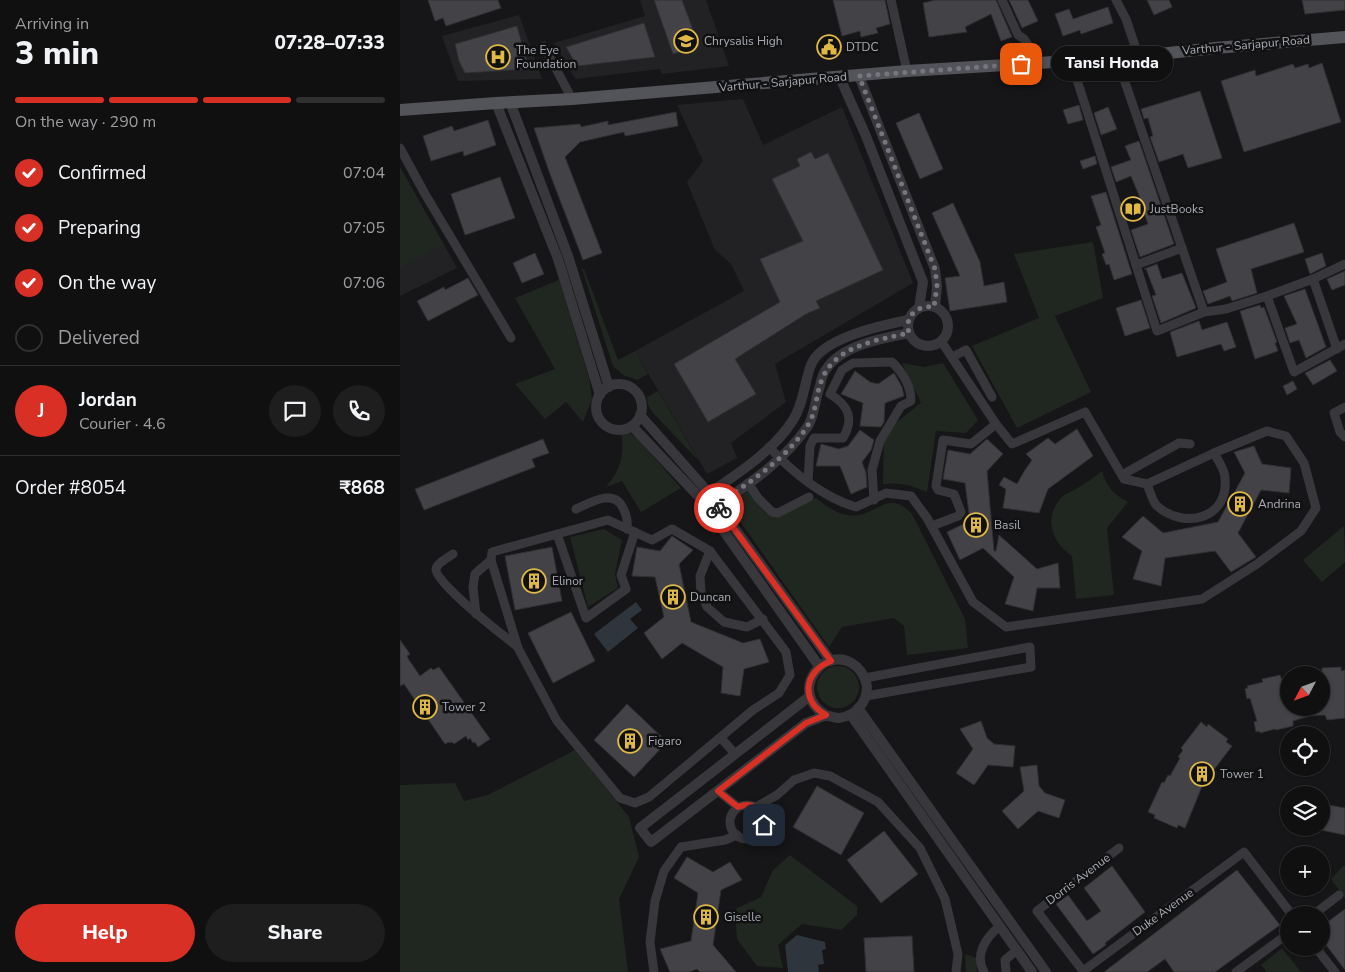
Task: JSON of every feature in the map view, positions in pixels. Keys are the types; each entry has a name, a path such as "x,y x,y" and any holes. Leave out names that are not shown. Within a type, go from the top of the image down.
{"main road":[{"name":"Varthur - Sarjapur Road","path":"400,110 572,99 907,71 1071,61 1116,56 1122,58 1345,37"}],"street":[{"path":"891,0 907,71"},
{"path":"1002,0 1018,35 1024,39 1040,63"},
{"path":"1116,0 1126,19 1138,55"},
{"path":"544,46 572,99"},
{"path":"1116,56 1204,312"},
{"path":"1071,61 1157,331 1204,312 1226,309 1267,296 1345,264"},
{"path":"859,76 935,269 937,286 934,307"},
{"path":"840,78 866,136 923,282 919,308"},
{"path":"510,102 568,256 609,387"},
{"path":"496,103 558,259 600,396"},
{"path":"866,136 881,131"},
{"path":"400,148 425,194 511,338"},
{"path":"1136,265 1182,248"},
{"path":"1313,278 1336,349"},
{"path":"1267,296 1294,372 1345,344"},
{"path":"926,306 934,307 941,311 946,320 947,331 941,340 931,345 916,342 909,333 908,320 912,313 919,308 926,306"},
{"path":"705,496 769,447 794,419 803,399 812,363 821,350 850,336 873,328 908,320"},
{"path":"713,507 764,471 800,437 810,423 818,389 826,368 838,356 872,340 909,333"},
{"path":"769,447 779,458 808,482 843,503 856,507 886,493 911,496 932,526 973,602 1006,626 1202,598 1257,564 1301,531 1316,508 1304,463 1286,436 1267,432 1214,453 1147,484 1124,479 1085,412 1012,444 996,424 941,340"},
{"path":"952,357 966,350 992,397"},
{"path":"808,482 810,446 814,438 843,438 848,428 848,414 843,402 830,394 842,370 853,363 892,362 902,372 911,391 911,401 901,406 880,441 872,470 874,500"},
{"path":"618,384 624,385 635,391 641,402 640,415 632,426 626,429 612,429 601,422 596,410 600,396 609,387 618,384"},
{"path":"1345,407 1334,413 1340,432 1345,437"},
{"path":"640,415 705,496 831,661"},
{"path":"932,526 958,516 961,512 954,494 941,492 936,486 942,440 971,444 996,424"},
{"path":"632,426 705,496"},
{"path":"1122,475 1180,443 1190,444"},
{"path":"1147,484 1155,504 1170,514 1187,520 1204,516 1215,509 1225,494 1226,476 1214,453"},
{"path":"748,483 758,498 772,512 778,513 809,497"},
{"path":"557,534 586,618 626,589 621,575 631,530 628,518 619,501 613,497 606,497 576,509"},
{"path":"713,507 819,666"},
{"path":"608,520 652,540 672,529 710,551 786,652 790,675 779,693 753,710 649,797 635,803 620,798 557,721 518,648 491,560 492,552 557,534 608,520"},
{"path":"710,551 700,576 701,592 707,607 724,622 747,627 763,619"},
{"path":"453,554 437,566 436,571 439,578 476,614 518,648"},
{"path":"476,614 473,587 475,574 491,560"},
{"path":"865,678 1030,647 1031,667 866,696"},
{"path":"843,660 854,665 865,678 866,696 864,702 854,711 836,718 818,710 810,696 810,681 819,666 831,661 843,660"},
{"path":"810,696 640,828 651,842 806,723 826,715"},
{"path":"854,711 1046,972"},
{"path":"854,711 1032,972"},
{"path":"720,738 735,754"},
{"path":"756,807 777,795 794,780 814,773 830,776 878,802 920,848 945,899 958,954 956,972"},
{"path":"718,791 738,807"},
{"path":"675,801 685,816"},
{"path":"750,804 756,807 763,815 764,825 759,834 751,838 741,838 731,828 730,818 738,807 750,804"},
{"path":"654,972 650,942 655,901 664,871 681,847 725,840 737,835"},
{"name":"Dorris Avenue","path":"1082,971 1037,911 1119,848"},
{"name":"Duke Avenue","path":"1082,971 1244,852 1285,906"},
{"path":"1325,906 1339,895"},
{"path":"984,972 980,966 983,946 989,935 1009,920"},
{"path":"1236,972 1280,940"},
{"path":"1006,972 1005,960 1026,944"},
{"path":"1322,956 1335,972"}],"shaded area":[{"path":"640,0 706,0 729,66 662,74 660,69 575,79 554,43 645,16"},
{"path":"519,15 542,79 458,81 442,36"},
{"path":"743,99 763,145 842,107 913,283 775,364 786,402 731,443 737,458 707,474 635,351 744,291 731,264 715,250 687,182 703,161 677,105"},
{"path":"400,167 457,268 400,296"},
{"path":"400,167 444,245 400,268"},
{"path":"1093,242 1103,298 1055,316 1091,392 1017,428 972,346 1039,318 1014,254"},
{"path":"582,269 584,269 618,360 635,351 648,374 637,380 623,375 613,366"},
{"path":"559,280 589,378 592,399 583,422 566,402 545,419 515,384 555,369 515,298"},
{"path":"902,363 924,367 943,363 978,420 966,433 936,431 927,492 895,483 883,484 884,432 921,403"},
{"path":"658,391 699,461 653,413 648,405 647,397"},
{"path":"621,433 629,433 636,437 681,488 641,512 622,481 606,487 615,475 622,455"},
{"path":"1102,471 1111,489 1128,502 1107,528 1114,595 1076,599 1072,556 1065,551 1055,538 1051,523 1052,515 1062,497"},
{"path":"749,490 766,513 776,515 816,498 841,514 853,516 866,513 885,504 897,503 904,507 912,514 965,619 968,648 907,655 904,626 894,618 842,627 829,647 729,506"},
{"path":"1344,526 1345,562 1322,582 1303,560"},
{"path":"604,529 622,540 615,574 618,588 588,607 570,537"},
{"path":"636,602 642,610 630,619 638,628 608,652 594,634"},
{"path":"838,666 853,672 859,687 853,702 838,708 823,702 817,687 823,672"},
{"path":"575,750 629,817 639,857 619,899 628,972 400,972 400,785 455,783 464,801 488,795"},
{"path":"790,855 857,906 857,915 841,930 802,924 778,945 783,968 757,966 737,939 735,909 761,897 773,870"},
{"path":"1345,866 1345,898 1331,879"},
{"path":"797,935 825,942 826,949 822,950 824,964 818,965 819,972 788,972 785,945"},
{"path":"1280,950 1280,956 1288,956 1301,972 1267,972 1261,965"},
{"path":"965,954 976,958 977,972 966,972"}],"building":[{"path":"428,0 498,0 501,8 446,26 443,18 435,21"},
{"path":"654,0 682,0 699,46 673,54"},
{"path":"833,0 885,0 890,24 876,28 878,33 861,37 860,31 842,36"},
{"path":"935,0 996,0 1012,37 1001,41 991,14 965,27 967,32 929,37 923,3"},
{"path":"1009,0 1028,0 1038,21 1022,28"},
{"path":"1147,0 1169,0 1172,7 1154,15"},
{"path":"1302,0 1345,0 1345,10 1305,14"},
{"path":"1108,7 1113,23 1081,34 1080,30 1063,36 1055,14 1069,9 1073,19"},
{"path":"644,23 655,57 577,66 566,47"},
{"path":"517,26 529,69 465,73 459,61 455,44"},
{"path":"1322,63 1341,122 1244,152 1221,81 1255,70 1256,76 1293,64 1295,68 1308,64 1309,68"},
{"path":"1200,91 1222,158 1188,168 1183,154 1159,162 1150,137 1153,136 1148,118 1144,119 1141,109"},
{"path":"1079,105 1083,120 1068,124 1063,110"},
{"path":"1108,107 1117,129 1101,135 1094,113"},
{"path":"676,112 678,126 625,136 624,132 580,142 565,157 602,253 583,260 534,128 580,124 581,127 608,121 608,125"},
{"path":"919,113 943,169 920,179 896,123"},
{"path":"488,120 496,145 464,156 463,151 431,161 423,136 452,126 454,131"},
{"path":"1139,141 1174,244 1140,257 1131,230 1148,224 1144,213 1146,212 1131,176 1116,182 1111,167 1131,160 1125,146"},
{"path":"811,152 815,159 828,153 883,270 816,301 820,308 806,314 735,359 756,394 708,422 674,364 780,302 760,259 803,241 772,179 800,166 797,159"},
{"path":"1095,156 1097,164 1083,169 1080,161"},
{"path":"500,177 515,218 465,235 451,194"},
{"path":"1106,192 1132,274 1114,280 1109,264 1106,265 1102,254 1105,253 1096,227 1101,225 1091,196"},
{"path":"953,203 980,262 984,286 1004,282 1007,302 950,311 945,278 960,276 932,213"},
{"path":"1294,223 1304,252 1251,269 1257,293 1232,301 1230,296 1208,304 1203,291 1227,282 1216,249"},
{"path":"535,253 544,274 522,283 513,263"},
{"path":"1322,253 1326,266 1310,274 1305,259"},
{"path":"1157,264 1162,279 1182,273 1196,308 1161,323 1152,296 1156,295 1146,269 1144,269"},
{"path":"1345,271 1345,285 1332,290 1327,279"},
{"path":"468,278 478,295 428,321 417,301 444,287 445,290"},
{"path":"1305,289 1326,347 1306,358 1299,340 1290,343 1285,328 1297,324 1284,296"},
{"path":"1141,300 1150,328 1125,336 1116,308"},
{"path":"1260,305 1261,308 1264,307 1277,342 1275,343 1278,351 1255,359 1240,311"},
{"path":"1199,321 1202,330 1227,322 1236,347 1224,351 1221,344 1177,357 1170,332"},
{"path":"1330,360 1337,371 1313,385 1305,373"},
{"path":"855,371 870,382 878,384 894,373 902,387 904,396 885,403 884,422 881,427 860,426 863,403 841,394"},
{"path":"1293,381 1297,389 1287,395 1283,386"},
{"path":"1077,429 1093,456 1048,489 1039,513 1003,508 1006,489 999,485 1004,477 1017,484 1032,460 1026,454 1048,438 1055,444"},
{"path":"860,430 874,440 871,450 862,462 866,473 867,487 851,494 840,466 816,466 821,444 839,449 848,446"},
{"path":"543,439 549,453 532,459 535,467 424,510 415,489"},
{"name":"Basil","path":"987,439 1003,454 987,471 994,551 996,551 999,535 1037,569 1058,563 1060,588 1037,588 1033,611 1005,604 1014,577 983,548 960,560 947,532 970,521 965,483 943,479 948,450 970,454"},
{"name":"Andrina","path":"1254,446 1262,464 1291,468 1289,493 1261,490 1238,533 1256,557 1231,572 1215,551 1165,558 1161,586 1133,579 1142,551 1122,537 1143,516 1163,533 1218,522 1245,473 1234,452"},
{"name":"Duncan","path":"672,536 693,550 679,564 691,622 743,643 760,639 769,662 744,669 740,696 721,693 723,667 682,643 662,659 644,633 664,617 655,577 632,576 637,547 660,551"},
{"name":"Elinor","path":"552,547 562,601 515,610 505,556"},
{"name":"Elinor","path":"571,612 595,661 553,683 528,633"},
{"name":"Tower 2","path":"400,640 410,654 407,656 420,676 431,668 433,670 439,667 490,739 478,747 475,742 473,743 470,738 468,740 466,736 454,744 449,742 445,744 404,684 400,686"},
{"path":"1341,667 1341,671 1345,670 1345,718 1327,720 1325,716 1330,716 1330,668"},
{"path":"1280,675 1280,716 1309,716 1293,721 1293,726 1280,726 1280,729 1256,732 1254,722 1257,721 1250,698 1247,699 1245,689 1248,688 1247,686 1263,682 1262,679"},
{"name":"Figaro","path":"627,704 667,742 634,777 594,740"},
{"path":"981,721 987,738 994,744 1015,746 1013,767 988,765 974,785 956,773 973,749 960,729"},
{"name":"Tower 1","path":"1201,722 1207,727 1208,724 1228,739 1226,742 1232,746 1203,784 1185,828 1178,825 1177,828 1154,818 1155,815 1148,812 1162,782 1164,783 1168,775 1170,776 1180,758 1178,757 1183,750 1181,748"},
{"path":"1037,765 1039,786 1045,793 1065,800 1059,818 1038,811 1018,829 1002,811 1024,791 1020,767"},
{"path":"817,786 864,813 841,855 793,827"},
{"path":"1330,805 1345,808 1345,835 1330,832"},
{"path":"884,831 918,874 881,903 847,860"},
{"name":"Giselle","path":"687,857 713,872 730,862 742,880 721,890 713,945 736,972 700,972 697,969 689,972 670,972 660,949 691,941 698,893 674,878"},
{"path":"1112,866 1145,912 1093,954 1056,904 1068,895 1087,921 1101,911 1084,888"},
{"path":"1237,870 1280,925 1215,972 1174,972 1165,959 1147,972 1104,972"},
{"path":"1345,909 1345,970 1330,950 1330,920"},
{"path":"912,936 914,972 866,972 864,938"}],"way so far":[{"path":"719,508 717,505 764,471 800,437 810,423 818,389 826,368 838,356 872,340 909,333 908,320 912,313 926,306 934,307 937,286 935,269 859,76 1021,64"}],"place":[{"name":"Chrysalis High","path":"686,41"},
{"name":"DTDC","path":"829,47"},
{"name":"The Eye Foundation","path":"498,57"},
{"name":"Tansi Honda","path":"1021,64"},
{"name":"JustBooks","path":"1133,209"},
{"name":"Andrina","path":"1240,504"},
{"name":"Basil","path":"976,525"},
{"name":"Elinor","path":"534,581"},
{"name":"Duncan","path":"673,597"},
{"name":"Tower 2","path":"425,707"},
{"name":"Figaro","path":"630,741"},
{"name":"Tower 1","path":"1202,774"},
{"name":"Giselle","path":"706,917"}],"route":[{"path":"719,508 831,661 819,666 812,676 809,686 812,701 818,710 826,715 806,723 718,791 738,807 750,804 756,807 763,815 764,825"}]}
